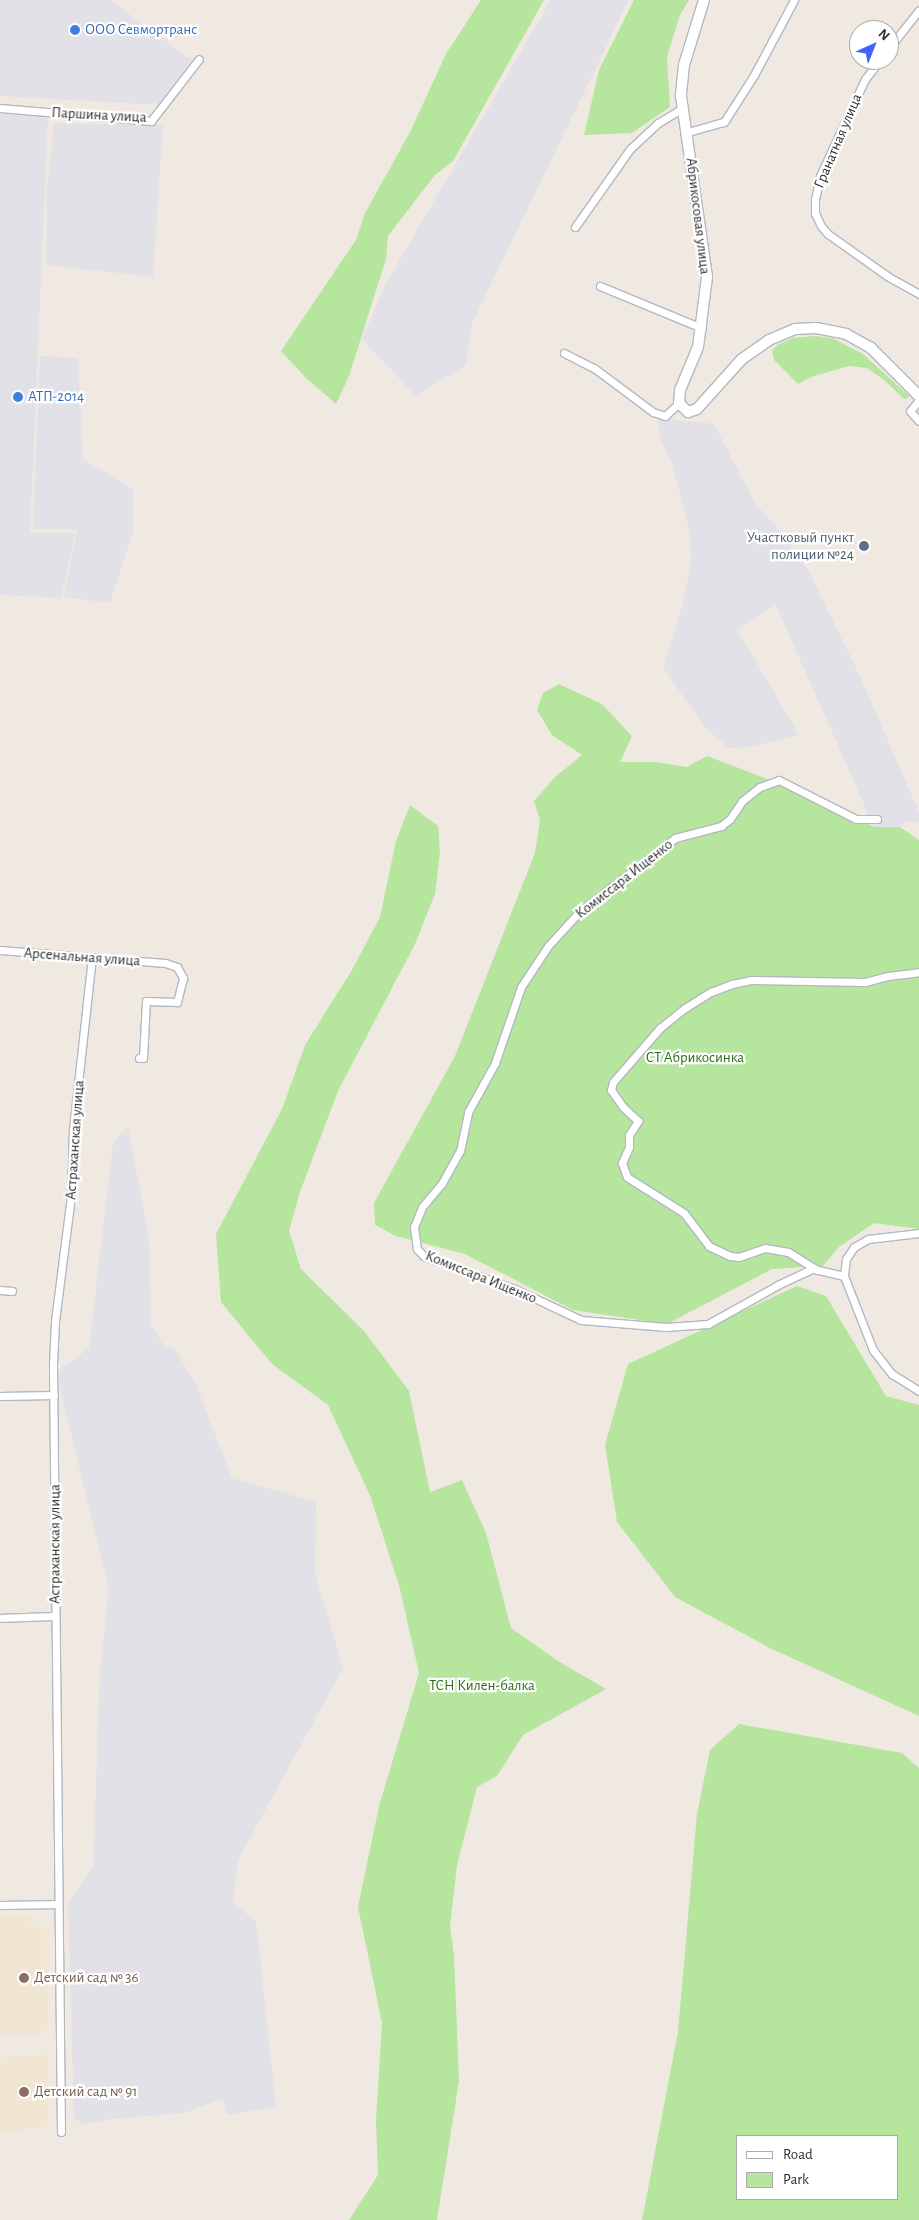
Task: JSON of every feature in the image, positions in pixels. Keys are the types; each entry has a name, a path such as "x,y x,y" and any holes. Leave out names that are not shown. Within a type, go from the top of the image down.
{"main road":[{"name":"Абрикосовая улица","path":"679,403 680,390 698,347 702,328 707,277 688,132 681,96 684,66 704,0"},
{"path":"679,403 688,412 697,409 742,359 770,340 795,329 816,328 846,334 870,348 919,396"}],"street":[{"path":"688,132 724,122 754,76 794,0"},
{"path":"899,35 919,10"},
{"name":"Паршина улица","path":"0,108 151,121 199,59"},
{"name":"Гранатная улица","path":"872,70 865,79 820,176 815,199 815,213 821,226 828,234 887,276 919,294"},
{"path":"575,227 630,149 658,123 683,108"},
{"path":"600,286 702,328"},
{"path":"564,353 594,368 653,412 665,416 679,403"},
{"path":"919,400 910,411 919,421"},
{"name":"Комиссара Ищенко","path":"814,1268 778,1285 708,1324 666,1327 581,1320 515,1289 424,1256 417,1249 414,1227 422,1207 442,1183 460,1150 468,1112 495,1063 521,987 548,946 579,912 675,838 722,826 730,819 742,801 760,787 779,780 856,819 877,819"},
{"name":"Арсенальная улица","path":"0,950 165,964 177,967 182,978 181,991 177,1002 146,1002 143,1058 138,1058"},
{"name":"Астраханская улица","path":"61,2132 54,1395 56,1321 71,1196 73,1129 92,958"},
{"path":"844,1276 828,1274 814,1268 788,1252 765,1248 739,1257 709,1246 684,1213 626,1177 622,1163 629,1148 630,1135 638,1122 623,1107 611,1090 613,1082 660,1028 685,1008 711,992 732,984 751,980 864,982 888,976 919,972"},
{"path":"919,1233 868,1239 854,1247 846,1259 844,1276 872,1350 892,1374 919,1391"},
{"path":"0,1290 12,1291"},
{"path":"0,1396 54,1395"},
{"path":"0,1618 55,1616"},
{"path":"0,1905 58,1904"}],"shaded area":[{"name":"ООО Севмортранс","path":"0,0 110,0 192,60 158,105 0,96"},
{"path":"551,0 629,0 472,323 466,365 416,396 362,339 385,285"},
{"name":"АТП-2014","path":"0,113 48,117 30,533 75,533 61,598 0,595"},
{"path":"54,123 163,125 153,277 46,265 47,191"},
{"path":"40,356 78,358 83,459 133,489 133,532 110,603 64,597 77,530 33,529"},
{"path":"658,418 714,424 755,503 787,539 810,574 860,676 919,812 919,823 905,821 900,827 874,827 776,605 737,629 799,735 750,747 729,748 704,727 663,667 683,604 691,561 690,536 685,512 671,461 660,438"},
{"path":"128,1126 149,1239 151,1325 164,1346 174,1348 195,1382 232,1478 316,1502 315,1573 343,1668 238,1860 233,1903 256,1921 276,2107 227,2115 223,2098 185,2113 112,2119 82,2124 74,2118 68,1903 93,1867 100,1672 109,1589 56,1372 89,1348 113,1143"},
{"name":"Детский сад № 36","path":"0,1916 29,1916 30,1926 47,1927 48,2030 42,2034 0,2034"},
{"name":"Детский сад № 91","path":"49,2054 48,2126 0,2133 0,2057"}],"green space":[{"path":"481,0 544,0 453,161 435,175 388,236 386,259 349,376 336,404 307,379 281,351 356,240 365,213 410,132 446,54"},
{"path":"634,0 689,0 680,15 667,57 670,107 632,133 584,135 599,70"},
{"path":"814,336 832,338 863,354 910,397 904,399 883,379 867,368 849,366 811,377 798,384 774,360 772,350 779,344 793,338"},
{"name":"СТ Абрикосинка","path":"559,684 602,704 632,736 620,762 655,762 687,767 707,756 828,802 874,827 900,827 919,840 919,1229 874,1223 839,1247 823,1266 772,1269 667,1324 573,1310 465,1254 396,1236 375,1225 374,1203 455,1056 535,853 540,820 534,801 555,777 582,755 552,735 537,710 543,693"},
{"name":"ТСН Килен-балка","path":"410,805 438,826 440,852 435,894 415,944 338,1091 300,1192 289,1231 301,1269 364,1331 409,1391 430,1492 462,1480 486,1533 511,1628 558,1661 606,1689 523,1735 497,1776 477,1787 457,1865 450,1926 454,1956 459,2081 437,2220 349,2220 378,2175 376,2121 382,2023 358,1907 379,1806 419,1673 400,1589 371,1498 328,1405 272,1364 221,1302 216,1234 282,1109 305,1045 352,970 380,917 396,841"},
{"path":"797,1286 826,1296 886,1396 919,1405 919,1716 770,1648 675,1597 617,1522 605,1445 628,1364"},
{"path":"739,1724 902,1753 919,1768 919,2220 642,2220 678,2032 697,1814 710,1750"}],"place":[{"name":"ООО Севмортранс","path":"75,30"},
{"name":"АТП-2014","path":"18,397"},
{"name":"Участковый пункт полиции №24","path":"864,546"},
{"name":"Детский сад № 36","path":"24,1978"},
{"name":"Детский сад № 91","path":"24,2092"}]}
